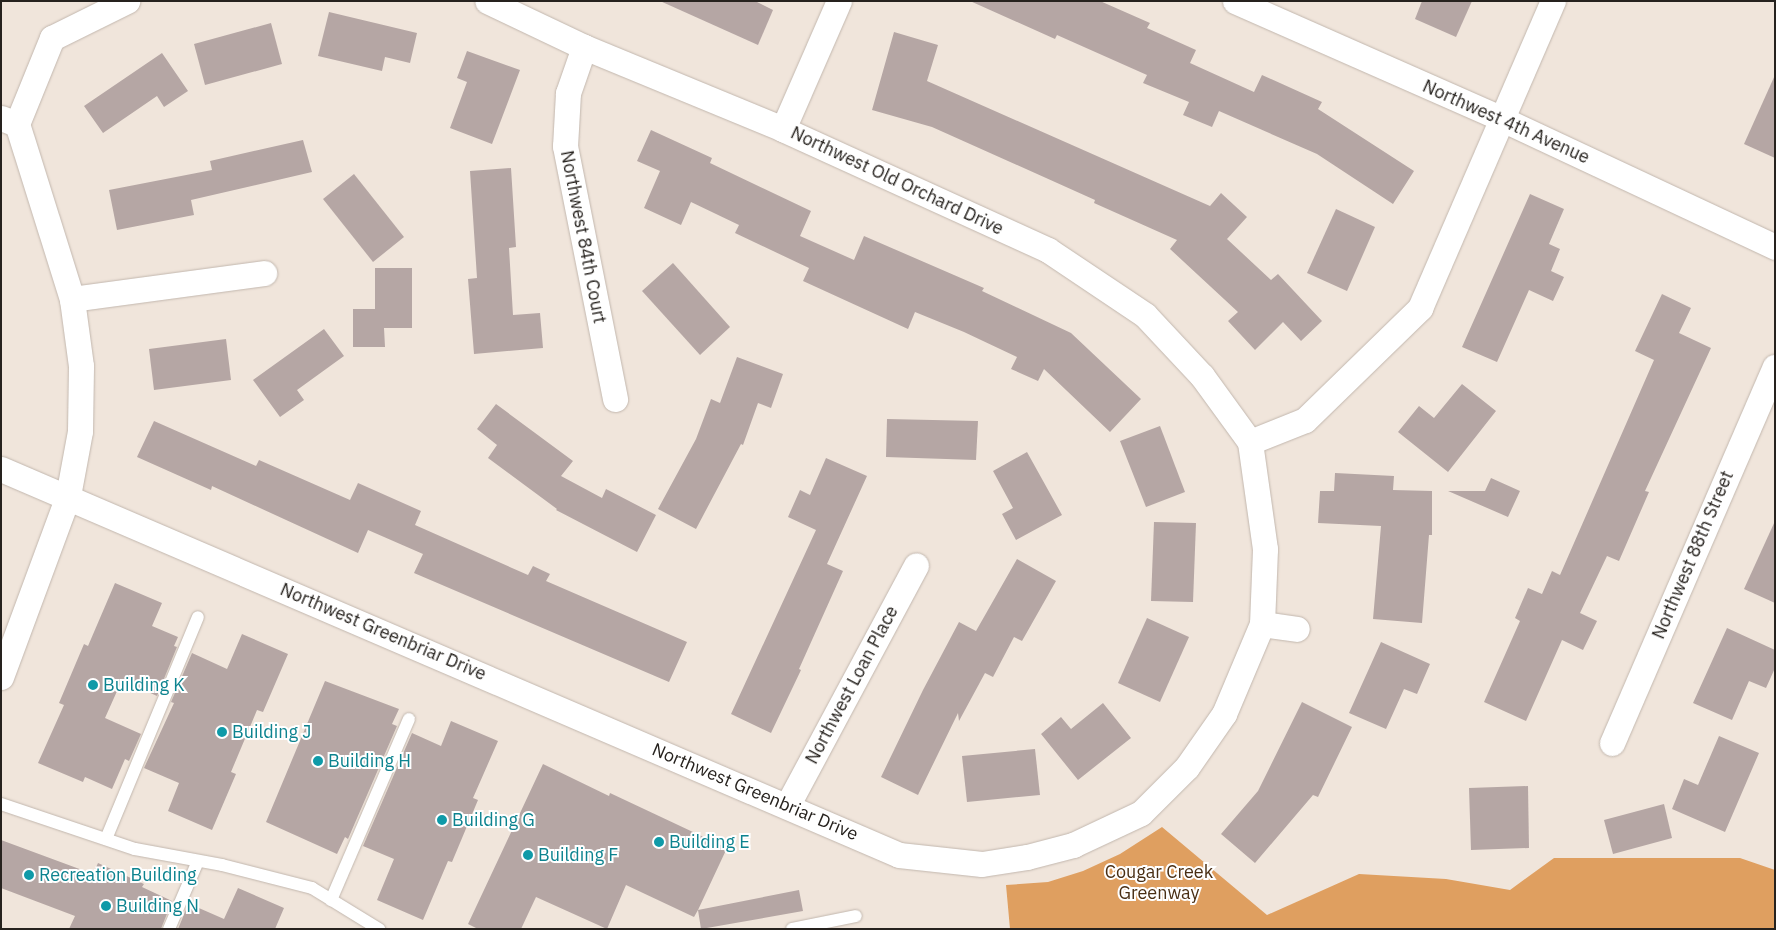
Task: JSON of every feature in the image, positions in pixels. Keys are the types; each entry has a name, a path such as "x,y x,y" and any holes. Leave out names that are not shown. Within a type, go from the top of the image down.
{"street":[{"path":"1,678 8,639 68,496 80,431 81,366 72,299 9,121 52,38 128,1"},
{"name":"Northwest Old Orchard Drive","path":"487,1 584,47 783,129 1048,250 1145,315 1202,376 1250,442"},
{"path":"783,129 838,1"},
{"name":"Northwest 4th Avenue","path":"1234,1 1502,120 1775,247"},
{"path":"1250,442 1306,420 1420,308 1553,1"},
{"name":"Northwest 84th Court","path":"584,47 568,93 565,146 615,399"},
{"path":"72,299 264,273"},
{"name":"Northwest 88th Street","path":"1612,744 1775,367"},
{"name":"Northwest Greenbriar Drive","path":"1,468 899,855 982,864 1026,857 1073,845 1141,812 1187,767 1224,714 1262,624 1265,548 1250,442"},
{"name":"Northwest Loan Place","path":"787,806 916,564"},
{"path":"1262,624 1297,629"}],"lane":[{"path":"106,839 198,617"},
{"path":"331,900 409,719"},
{"path":"1,804 135,849 198,861 312,888 379,929"},
{"path":"169,929 198,861"},
{"path":"792,929 856,916"}],"green space":[{"name":"Cougar Creek Greenway","path":"1162,827 1267,915 1359,874 1446,879 1510,890 1554,858 1740,858 1775,870 1775,929 1010,929 1006,885 1048,882 1083,871 1120,854"}],"building":[{"path":"660,1 755,1 773,10 758,45"},
{"path":"970,1 1100,1 1150,23 1147,28 1196,50 1190,63 1254,92 1262,75 1322,102 1318,109 1414,171 1393,204 1317,154 1219,111 1212,127 1183,115 1189,102 1143,83 1147,75 1057,35 1055,39"},
{"path":"1422,1 1472,1 1456,37 1415,19"},
{"path":"329,12 417,33 410,63 385,57 382,71 318,56"},
{"path":"271,23 282,64 205,85 194,44"},
{"path":"894,32 938,45 927,81 1210,206 1221,193 1247,217 1227,239 1271,280 1278,274 1322,321 1301,341 1283,322 1255,350 1228,321 1238,312 1170,249 1177,240 1094,203 1095,200 932,127 872,110"},
{"path":"467,51 520,70 492,144 450,128 467,82 457,78"},
{"path":"162,53 188,91 164,107 157,96 103,133 84,106"},
{"path":"1775,75 1775,158 1744,144"},
{"path":"651,130 712,158 710,163 811,211 800,236 854,260 864,236 984,288 982,291 1071,333 1141,399 1110,432 1044,369 1038,381 1011,369 1017,357 964,332 915,312 908,329 803,281 809,268 735,233 739,225 691,202 681,225 644,208 660,171 637,161"},
{"path":"303,140 312,172 191,200 194,215 117,230 109,190 212,170 210,161"},
{"path":"511,168 516,247 509,248 513,315 540,313 543,348 474,354 468,279 477,278 470,171"},
{"path":"354,174 404,237 373,262 323,199"},
{"path":"1530,194 1564,209 1549,244 1560,249 1551,271 1564,277 1553,301 1529,290 1497,362 1462,347"},
{"path":"1336,209 1375,227 1347,291 1307,273"},
{"path":"673,263 730,327 700,355 642,291"},
{"path":"375,268 412,268 412,328 384,328 385,347 353,347 353,309 375,309"},
{"path":"1662,294 1691,308 1679,333 1711,348 1645,491 1649,492 1619,561 1607,556 1580,613 1597,621 1583,650 1562,640 1526,721 1484,702 1520,621 1515,618 1528,588 1542,594 1552,571 1560,575 1654,360 1635,351"},
{"path":"324,329 344,356 297,390 304,400 280,417 253,380"},
{"path":"226,339 231,380 154,390 149,349"},
{"path":"737,357 783,374 771,408 758,403 743,445 741,444 696,529 658,509 696,439 711,399 720,403"},
{"path":"1462,384 1496,411 1448,472 1398,432 1419,406 1434,418"},
{"path":"496,404 573,461 561,476 602,498 606,489 656,515 637,552 556,510 488,458 497,445 477,429"},
{"path":"887,419 978,421 976,460 886,457"},
{"path":"154,421 256,466 259,460 350,500 358,483 421,511 415,525 528,575 533,566 550,574 546,581 687,642 669,682 414,573 423,554 368,530 358,553 212,486 211,490 137,457"},
{"path":"1160,426 1185,492 1146,507 1120,441"},
{"path":"1027,452 1062,515 1016,540 1002,514 1013,508 993,471"},
{"path":"826,458 867,476 827,564 843,571 799,669 801,670 771,733 731,714 816,530 788,517 800,490 810,495"},
{"path":"1335,473 1394,476 1393,490 1432,491 1432,535 1429,535 1422,623 1373,619 1381,526 1318,523 1320,491 1334,491"},
{"path":"1491,478 1520,491 1508,517 1448,491 1485,491"},
{"path":"1775,521 1775,603 1744,589"},
{"path":"1154,522 1196,523 1193,602 1151,601"},
{"path":"1017,559 1056,581 1022,641 1014,637 993,677 985,673 959,721 958,713 918,795 881,777 923,690 959,622 976,631"},
{"name":"Building K","path":"115,583 162,603 152,626 178,637 174,646 177,647 157,696 122,680 105,718 141,734 129,761 125,759 112,789 85,777 83,782 38,763 64,705 59,703 84,644 88,646"},
{"path":"1147,618 1189,637 1160,702 1118,683"},
{"path":"1727,628 1775,650 1775,668 1766,688 1749,681 1732,720 1693,703"},
{"name":"Building J","path":"242,634 288,654 263,712 257,710 231,772 236,774 212,830 168,811 179,783 144,768 174,703 171,702 192,653 227,669"},
{"path":"1381,642 1430,664 1417,694 1404,689 1386,729 1349,713"},
{"path":"325,681 399,709 392,724 397,726 348,839 345,837 337,854 266,822"},
{"path":"1302,702 1352,727 1318,797 1313,795 1255,863 1221,834 1258,791"},
{"path":"1103,703 1131,738 1078,780 1041,734 1061,717 1071,729"},
{"name":"Building G","path":"451,721 498,741 473,798 478,800 452,862 448,861 423,920 377,900 394,859 363,846 412,733 441,746"},
{"path":"1719,736 1759,753 1725,832 1672,809 1684,779 1698,785"},
{"path":"1035,749 1040,795 967,802 962,756"},
{"path":"543,764 609,796 610,793 727,848 694,917 626,885 607,929 536,897 521,929 478,929 468,924"},
{"path":"1528,786 1529,848 1471,850 1469,788"},
{"path":"1664,804 1672,838 1613,854 1604,820"},
{"path":"1,840 93,874 98,863 144,884 142,887 172,901 161,929 69,929 75,916 1,888"},
{"name":"Building N","path":"238,888 284,908 275,929 178,929 187,907 191,909 192,905 224,919"},
{"path":"799,890 803,911 701,929 698,910"}],"place":[{"name":"Building K","path":"93,685"},
{"name":"Building J","path":"222,732"},
{"name":"Building H","path":"318,761"},
{"name":"Building G","path":"442,820"},
{"name":"Building E","path":"659,842"},
{"name":"Building F","path":"528,855"},
{"name":"Recreation Building","path":"29,875"},
{"name":"Building N","path":"106,906"}]}
